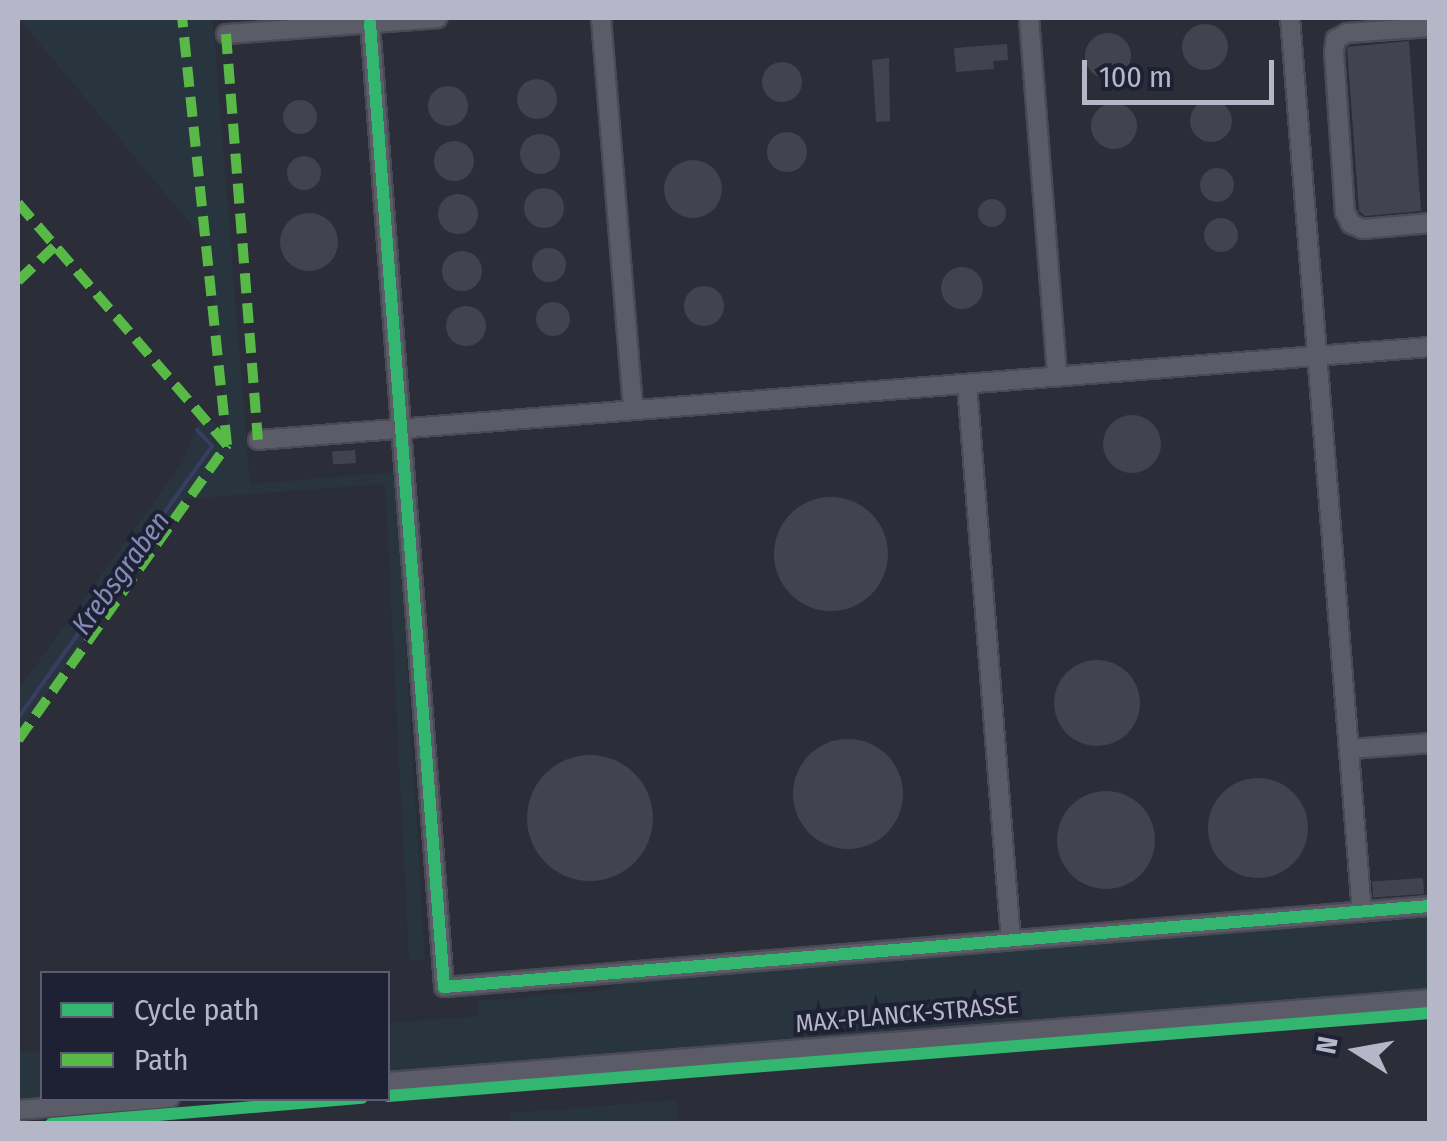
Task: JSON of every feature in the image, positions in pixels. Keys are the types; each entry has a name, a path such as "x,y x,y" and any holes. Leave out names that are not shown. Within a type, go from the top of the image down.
{"street":[{"path":"226,34 436,18"},
{"path":"601,18 633,410"},
{"path":"1029,18 1057,377"},
{"path":"1290,18 1362,912"},
{"path":"370,23 444,987 1430,906"},
{"path":"1430,26 1346,32 1336,39 1334,52 1346,212 1351,224 1363,228 1430,223"},
{"path":"258,440 1430,347"},
{"path":"967,384 1011,940"},
{"path":"1349,749 1430,743"},
{"name":"MAX-PLANCK-STRASSE","path":"390,1082 1430,999"},
{"path":"18,1110 132,1101"}],"shaded area":[{"path":"18,18 213,18 250,484 395,472 425,959 409,961 385,484 184,499 18,734 18,690 182,463 203,412 228,436 209,246"},
{"path":"1429,918 1429,989 390,1072 390,1023 479,1016 478,1001 613,989 613,982"},
{"path":"40,1051 40,1100 18,1101 18,1053"},
{"path":"677,1100 679,1123 510,1123 509,1113"}],"building":[{"path":"1205,24 1221,31 1228,47 1221,63 1205,70 1189,63 1182,47 1189,31"},
{"path":"1108,33 1124,40 1131,56 1124,72 1108,79 1092,72 1085,56 1092,40"},
{"path":"1409,41 1421,211 1365,216 1359,211 1347,47"},
{"path":"1007,44 1008,60 993,61 994,69 956,72 954,48"},
{"path":"889,58 890,121 876,122 872,60"},
{"path":"782,62 796,68 802,82 796,96 782,102 768,96 762,82 768,68"},
{"path":"537,79 551,85 557,99 551,113 537,119 523,113 517,99 523,85"},
{"path":"448,86 462,92 468,106 462,120 448,126 434,120 428,106 434,92"},
{"path":"300,100 312,105 317,117 312,129 300,134 288,129 283,117 288,105"},
{"path":"1211,100 1226,106 1232,121 1226,136 1211,142 1196,136 1190,121 1196,106"},
{"path":"1114,103 1130,110 1137,126 1130,142 1114,149 1098,142 1091,126 1098,110"},
{"path":"787,132 801,138 807,152 801,166 787,172 773,166 767,152 773,138"},
{"path":"540,134 554,140 560,154 554,168 540,174 526,168 520,154 526,140"},
{"path":"454,141 468,147 474,161 468,175 454,181 440,175 434,161 440,147"},
{"path":"304,156 316,161 321,173 316,185 304,190 292,185 287,173 292,161"},
{"path":"693,160 714,168 722,189 714,210 693,218 672,210 664,189 672,168"},
{"path":"1217,168 1229,173 1234,185 1229,197 1217,202 1205,197 1200,185 1205,173"},
{"path":"544,188 558,194 564,208 558,222 544,228 530,222 524,208 530,194"},
{"path":"458,194 472,200 478,214 472,228 458,234 444,228 438,214 444,200"},
{"path":"992,199 1002,203 1006,213 1002,223 992,227 982,223 978,213 982,203"},
{"path":"309,213 329,222 338,242 329,262 309,271 289,262 280,242 289,222"},
{"path":"1221,218 1233,223 1238,235 1233,247 1221,252 1209,247 1204,235 1209,223"},
{"path":"549,248 561,253 566,265 561,277 549,282 537,277 532,265 537,253"},
{"path":"462,251 476,257 482,271 476,285 462,291 448,285 442,271 448,257"},
{"path":"962,267 977,273 983,288 977,303 962,309 947,303 941,288 947,273"},
{"path":"704,286 718,292 724,306 718,320 704,326 690,320 684,306 690,292"},
{"path":"553,302 565,307 570,319 565,331 553,336 541,331 536,319 541,307"},
{"path":"466,306 480,312 486,326 480,340 466,346 452,340 446,326 452,312"},
{"path":"1132,415 1152,424 1161,444 1152,464 1132,473 1112,464 1103,444 1112,424"},
{"path":"355,450 356,463 333,465 332,452"},
{"path":"831,497 853,501 872,513 884,532 888,554 884,576 872,595 853,607 831,611 809,607 790,595 778,576 774,554 778,532 790,513 809,501"},
{"path":"1097,660 1114,663 1128,672 1137,686 1137,720 1128,734 1114,743 1097,746 1080,743 1066,734 1057,720 1054,703 1057,686 1066,672 1080,663"},
{"path":"848,739 869,743 887,755 899,773 903,794 899,815 887,833 869,845 848,849 827,845 809,833 797,815 793,794 797,773 809,755 827,743"},
{"path":"590,755 614,760 635,773 648,794 653,818 648,842 635,863 614,876 590,881 566,876 545,863 532,842 527,818 532,794 545,773 566,760"},
{"path":"1258,778 1286,786 1300,800 1308,828 1300,856 1286,870 1258,878 1230,870 1216,856 1208,828 1216,800 1230,786"},
{"path":"1106,791 1125,795 1141,805 1151,821 1155,840 1151,859 1141,875 1125,885 1106,889 1087,885 1071,875 1061,859 1057,840 1061,821 1071,805 1087,795"},
{"path":"1423,878 1424,894 1373,898 1372,882"}],"waterway":[{"name":"Krebsgraben","path":"18,718 212,446 197,430"}],"marked path":[{"path":"18,740 227,445 182,18"},
{"path":"226,34 258,440"},
{"path":"18,203 227,445"},
{"path":"18,281 54,247"}],"cycle path":[{"path":"370,23 444,987 1430,906"},
{"path":"390,1096 1430,1013"},
{"path":"51,1124 326,1101"}]}
